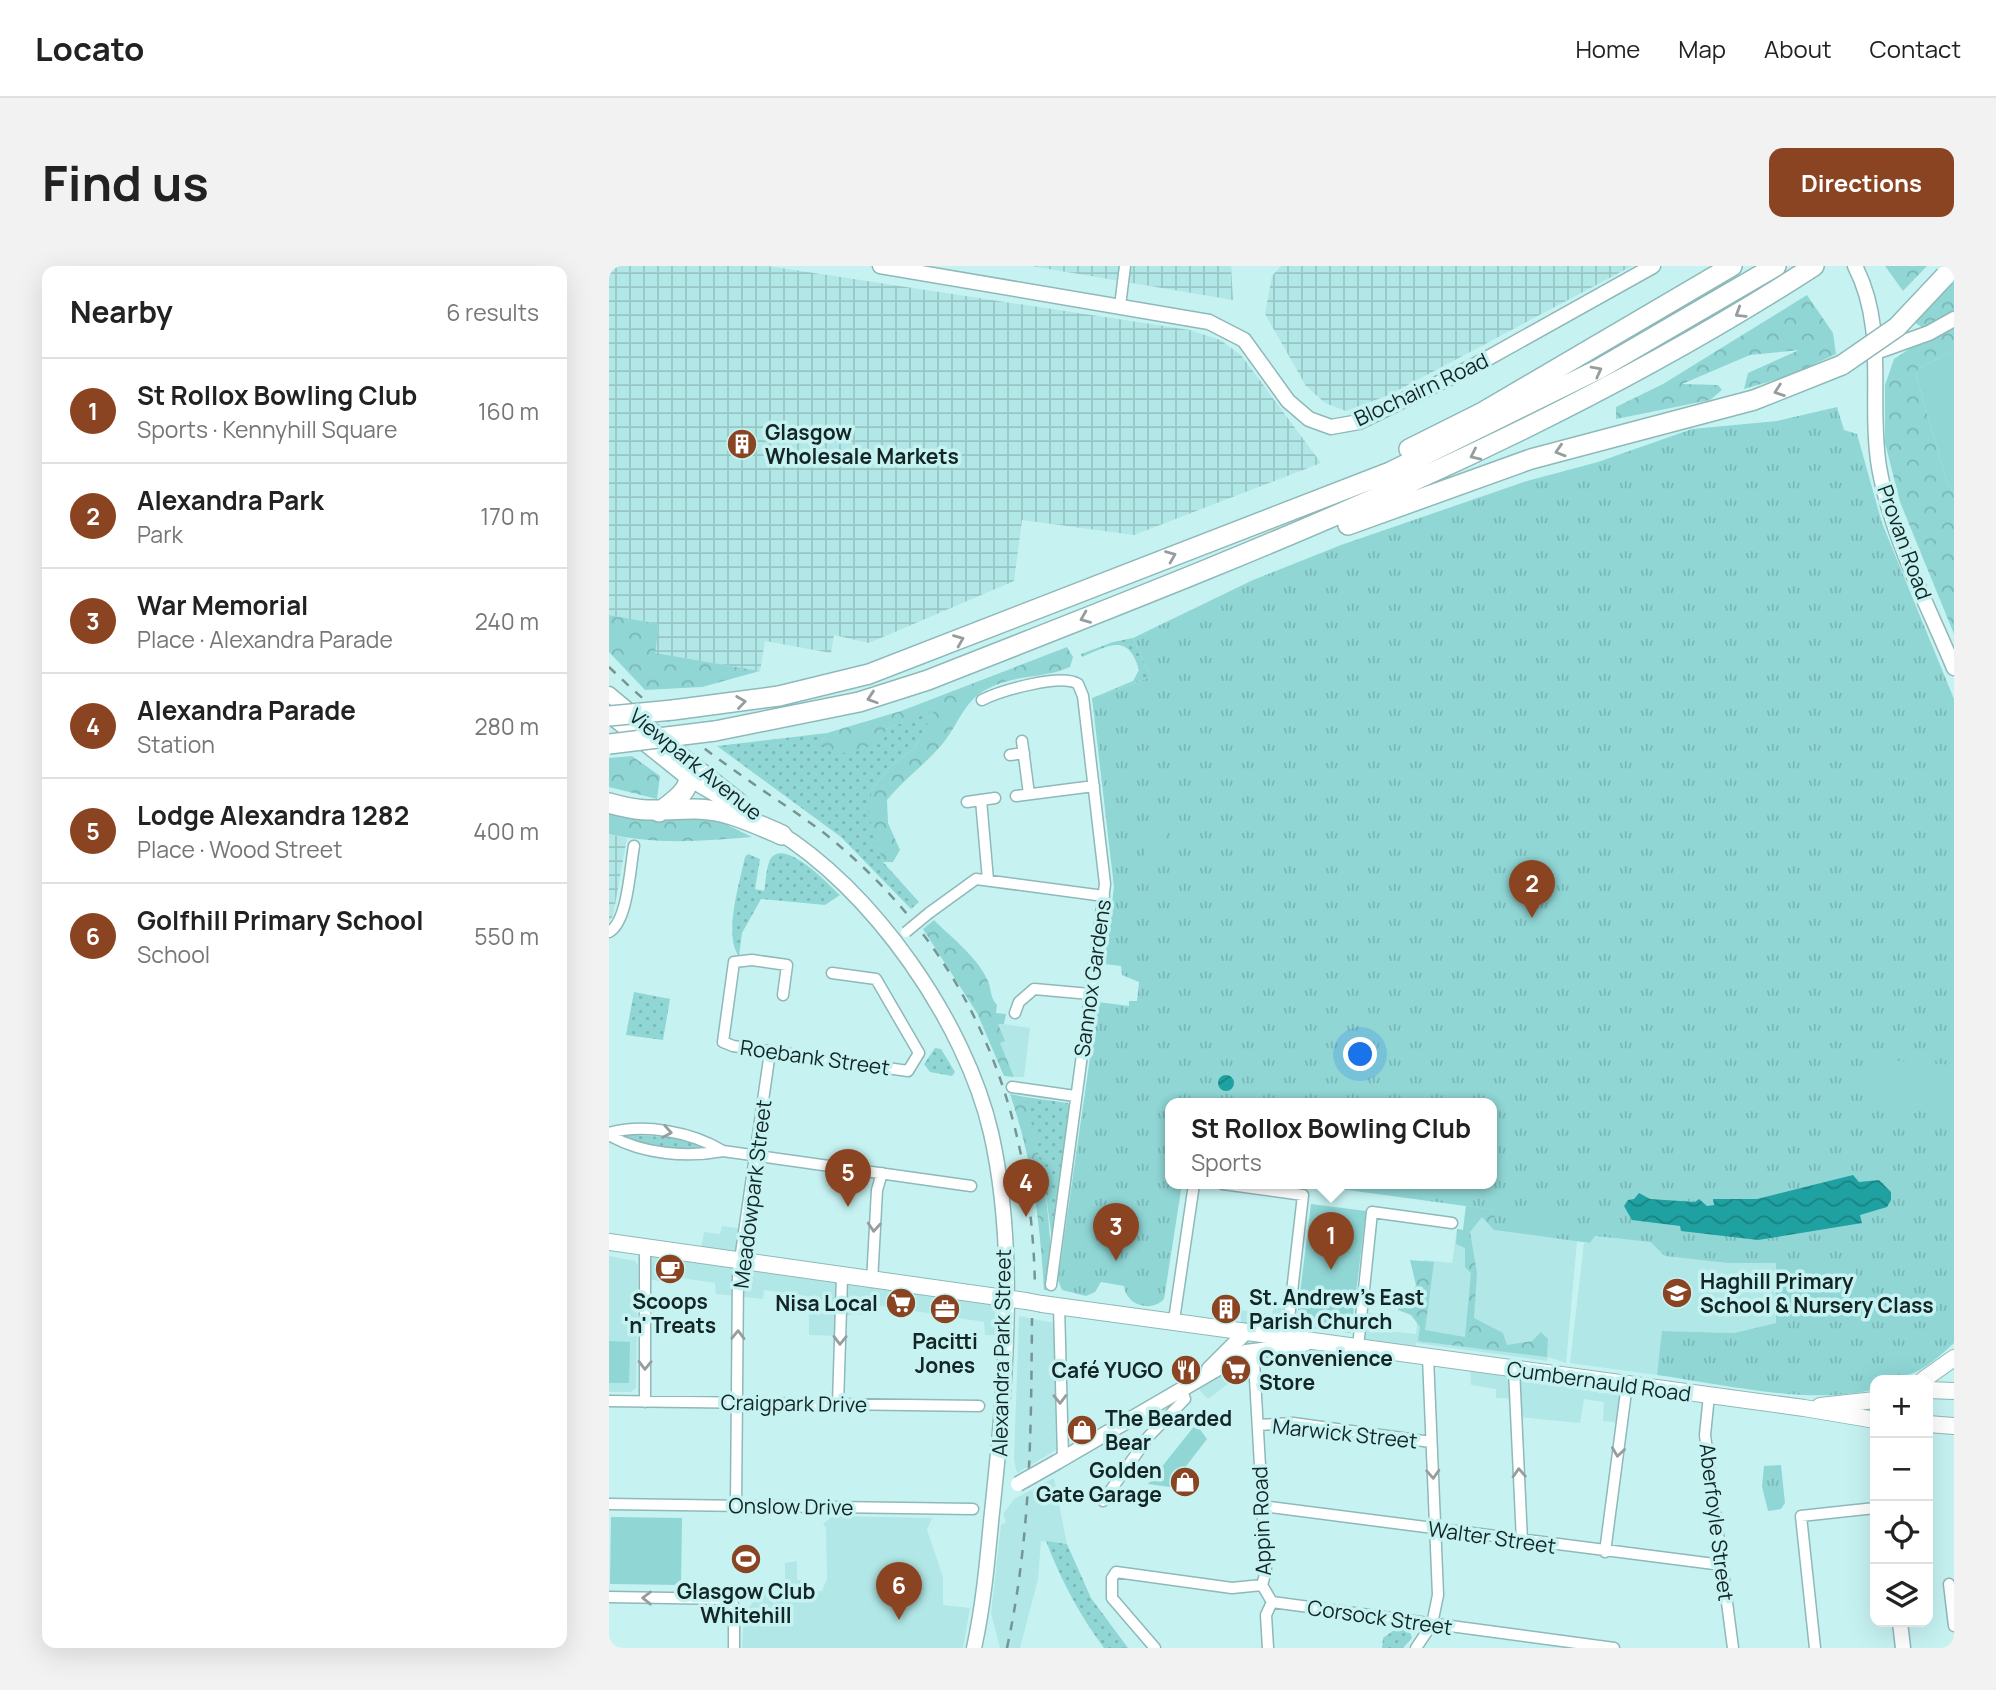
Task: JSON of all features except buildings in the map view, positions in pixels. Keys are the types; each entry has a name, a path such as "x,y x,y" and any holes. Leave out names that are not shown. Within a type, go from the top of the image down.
{"highway":[{"path":"1221,536 1483,412 1732,266"},
{"path":"609,715 673,710 779,696 869,674 1390,472 1480,430 1663,335 1776,266"},
{"path":"609,744 715,731 859,702 928,680 1403,488 1499,444 1664,357 1806,271"},
{"path":"1148,593 1518,464 1753,400 1842,365 1897,327 1948,271"},
{"path":"658,812 679,797 689,779 689,768 673,747"},
{"path":"609,803 658,812 696,808 733,814 782,835"}],"main road":[{"path":"609,1242 872,1282 1247,1331"},
{"name":"Cumbernauld Road","path":"1247,1331 1870,1419"},
{"path":"1930,1375 1954,1358"},
{"path":"1933,1390 1954,1391"},
{"path":"1804,1408 1868,1402"},
{"path":"1933,1424 1951,1424"}],"street":[{"name":"Blochairn Road","path":"880,266 1120,306 1209,322 1226,328 1255,352 1288,401 1309,419 1331,427 1359,422 1472,367 1653,266"},
{"path":"1120,306 1125,266"},
{"name":"Provan Road","path":"1855,266 1866,289 1875,327 1876,436 1884,488 1893,520 1954,668"},
{"path":"1876,352 1929,333 1954,319"},
{"name":"Sannox Gardens","path":"982,700 1002,690 1072,681 1081,690 1094,786 1104,897 1051,1285"},
{"name":"Viewpark Avenue","path":"609,694 782,835"},
{"name":"Viewpark Avenue","path":"609,715 689,779 815,857 850,889 893,941"},
{"path":"1023,741 1029,794"},
{"path":"1010,755 1024,753"},
{"path":"1016,796 1094,786"},
{"path":"967,802 995,799"},
{"path":"981,800 988,880"},
{"path":"609,932 619,924 622,917 634,846"},
{"path":"893,941 970,881 988,880 1104,897"},
{"name":"Alexandra Park Street","path":"893,941 945,1020 976,1083 995,1156 1005,1299 1003,1407 995,1497"},
{"name":"Roebank Street","path":"783,995 787,965 752,960 734,962 723,1042 770,1052 908,1070 919,1053 876,979 832,973"},
{"path":"1014,1013 1019,1002 1034,989 1090,994"},
{"name":"Meadowpark Street","path":"736,1506 740,1262 770,1052"},
{"path":"1012,1087 1075,1096"},
{"path":"609,1134 656,1130 691,1137 723,1151 971,1186"},
{"path":"609,1134 633,1145 666,1153 707,1154 723,1151"},
{"path":"872,1282 877,1190 882,1173"},
{"path":"1174,1320 1193,1189"},
{"path":"1259,1189 1303,1195 1287,1336"},
{"path":"1358,1348 1372,1212 1452,1223"},
{"path":"645,1248 645,1402"},
{"path":"838,1404 842,1277"},
{"path":"1059,1306 1060,1460"},
{"name":"Cumbernauld Road","path":"1203,1375 1247,1331"},
{"name":"Cumbernauld Road","path":"995,1497 1203,1375 1250,1356 1257,1348 1323,1342"},
{"name":"Appin Road","path":"1250,1356 1258,1425 1266,1571 1262,1585 1272,1602 1266,1615 1268,1648"},
{"path":"1416,1648 1432,1624 1438,1595 1428,1357"},
{"path":"1514,1369 1522,1541"},
{"path":"1605,1552 1627,1384"},
{"path":"1103,1501 1149,1436 1180,1407 1185,1399 1181,1388"},
{"name":"Aberfoyle Street","path":"1709,1395 1705,1435 1733,1648"},
{"name":"Craigpark Drive","path":"609,1401 979,1406"},
{"name":"Marwick Street","path":"1258,1425 1293,1423 1431,1442"},
{"path":"974,1648 995,1497"},
{"name":"Onslow Drive","path":"609,1504 973,1509"},
{"name":"Walter Street","path":"1262,1506 1722,1565"},
{"path":"1815,1648 1801,1516 1870,1508"},
{"path":"1155,1648 1112,1598 1112,1578 1116,1572 1232,1588 1262,1585"},
{"path":"1949,1584 1954,1626"},
{"path":"609,1597 730,1599 733,1602 734,1648"},
{"name":"Corsock Street","path":"1272,1602 1614,1648"},
{"path":"1901,1627 1903,1648"}],"shaded area":[{"path":"609,266 768,266 1190,330 1220,340 1241,355 1321,463 1134,535 1022,520 1014,581 869,643 834,635 831,653 765,641 760,671 654,653 658,624 609,615"},
{"path":"1031,266 1231,266 1233,300"},
{"path":"1281,266 1632,266 1389,395 1346,411 1325,403 1306,386 1265,314 1272,276"},
{"path":"609,834 627,838 613,916 609,921"},
{"path":"997,1023 1030,1028 1024,1077 1014,1077 999,1043"},
{"path":"1466,1206 1496,1210 1494,1230 1577,1241 1566,1363 1548,1357 1547,1361 1416,1343 1414,1356 1357,1349 1362,1312 1378,1314 1377,1330 1416,1334 1424,1260 1452,1263 1457,1229 1463,1230"},
{"path":"722,1226 744,1229 739,1261 1005,1301 1005,1335 985,1335 984,1322 863,1303 862,1314 839,1316 839,1336 809,1335 809,1304 818,1305 818,1298 764,1290 763,1299 716,1294 715,1283 668,1276 667,1282 645,1279 644,1247 700,1255 704,1232 720,1234"},
{"name":"Haghill Primary School & Nursery Class","path":"1595,1236 1650,1242 1665,1256 1727,1263 1776,1263 1776,1323 1734,1333 1663,1331 1657,1375 1570,1363 1584,1243 1590,1243"},
{"path":"609,1256 635,1261 638,1265 636,1388 631,1392 609,1392"},
{"path":"1274,1305 1291,1308 1287,1337 1255,1333 1253,1381 1244,1382 1237,1377 1208,1399 1183,1373 1175,1369 1183,1362 1194,1362 1207,1373 1243,1348 1240,1310 1272,1314"},
{"path":"1019,1316 1054,1323 1056,1450 1017,1473 1014,1460"},
{"path":"1470,1363 1629,1384 1621,1423 1603,1421 1604,1402 1584,1399 1580,1423 1520,1417 1518,1399 1496,1398 1496,1389 1471,1385"},
{"path":"1054,1478 1067,1544 1041,1541 1038,1579 1020,1648 1000,1648 991,1613 1001,1525 1006,1522 1003,1514 1014,1499"},
{"path":"833,1516 932,1518 927,1530 943,1577 943,1605 970,1608 963,1648 742,1648 744,1614 754,1601 755,1585 773,1585 773,1594 785,1594 785,1563 797,1561 797,1580 802,1580 799,1594 822,1591 827,1579 826,1528 823,1524"}],"green space":[{"path":"1885,266 1927,266 1903,291"},
{"path":"1954,280 1954,315 1926,330 1914,322"},
{"path":"1807,295 1833,333 1836,354 1789,376 1744,389 1748,373 1799,350 1750,355 1682,384 1718,385 1722,390 1710,400 1616,419 1616,407 1663,384"},
{"path":"1954,328 1954,350 1919,368 1916,375 1946,479 1954,494 1954,634 1900,502 1885,443 1885,385 1894,359 1915,345"},
{"path":"1954,350 1954,494 1946,479 1916,375 1919,368"},
{"path":"1837,407 1844,430 1857,434 1882,523 1954,699 1954,1343 1936,1359 1909,1375 1870,1375 1870,1390 1850,1394 1767,1392 1657,1375 1662,1331 1734,1333 1776,1323 1776,1263 1727,1263 1665,1256 1650,1242 1595,1236 1590,1243 1494,1230 1495,1210 1340,1189 1497,1189 1497,1098 1165,1098 1165,1189 1181,1189 1164,1299 1153,1306 1140,1305 1129,1298 1124,1286 1101,1282 1095,1292 1086,1296 1062,1290 1058,1280 1098,1002 1129,1006 1129,1001 1137,1001 1139,982 1122,975 1121,966 1104,964 1114,887 1092,698 1151,677 1133,638 1253,580 1341,545 1527,481 1598,462 1692,429 1777,421"},
{"path":"609,615 659,624 655,653 760,671 702,687 645,690 609,652"},
{"path":"1133,638 1151,677 1092,698 1133,681 1139,670 1135,658 1123,646 1109,646 1082,657 1081,654"},
{"path":"1067,647 1073,657 1070,667 997,684 979,694 967,706 944,742 887,800 888,823 900,850 893,862 883,862 868,813 872,789 890,767 915,748 934,711 886,729 880,744 835,755 820,744 827,733 901,711"},
{"path":"935,710 915,748 890,767 872,789 883,862 919,902 911,909 841,837 717,746 827,733 820,744 886,729"},
{"path":"632,756 660,776 657,799 609,787 609,758"},
{"path":"609,810 711,817 752,837 680,841 644,840 609,834"},
{"path":"1151,819 1169,823 1161,866 1143,863"},
{"path":"778,853 797,859 840,895 825,905 761,899 742,933 739,956 732,935 734,908 745,857 748,854 760,859 755,889 764,891 771,858"},
{"path":"934,920 977,963 989,982 997,1005 996,1013 1006,1014 1004,1024 998,1024 1005,1041 1000,1043 1014,1077 1004,1076 977,1013 923,929"},
{"path":"634,992 670,999 663,1040 626,1035"},
{"path":"935,1048 941,1049 955,1072 952,1076 930,1072 924,1064"},
{"path":"1872,1059 1954,1065 1954,1110 1869,1105"},
{"path":"1010,1094 1025,1097 1041,1169 1050,1241 1049,1290 1044,1290 1038,1216 1030,1168"},
{"path":"1025,1097 1068,1103 1071,1109 1052,1240 1044,1180"},
{"path":"620,1134 679,1138 709,1148 649,1146 627,1140"},
{"path":"1311,1204 1366,1211 1351,1333 1296,1326"},
{"path":"1466,1206 1496,1210 1494,1230 1482,1217 1470,1232 1477,1273 1474,1318 1503,1333 1507,1345 1532,1341 1541,1332 1548,1339 1547,1357 1418,1341 1420,1327 1411,1315 1398,1310 1400,1303 1410,1297 1416,1285 1410,1260 1434,1262 1425,1330 1465,1337 1471,1273 1465,1267 1465,1248 1456,1244 1457,1229 1463,1230"},
{"path":"1527,1209 1554,1213 1551,1233 1524,1229"},
{"path":"1781,1268 1854,1268 1854,1318 1781,1318"},
{"path":"609,1341 630,1342 629,1383 609,1383"},
{"path":"1196,1424 1207,1439 1170,1487 1148,1484"},
{"path":"1781,1465 1785,1503 1781,1509 1768,1511 1762,1487 1764,1466"},
{"path":"611,1517 682,1518 681,1585 610,1584"},
{"path":"1046,1541 1067,1544 1091,1598 1128,1648 1104,1648 1071,1596"},
{"path":"1397,1628 1409,1630 1412,1638 1403,1648 1382,1648 1383,1638"}],"water":[{"path":"1223,1075 1229,1075 1234,1083 1232,1089 1223,1091 1218,1086 1218,1080"},
{"path":"1853,1175 1859,1182 1879,1180 1891,1192 1887,1207 1860,1215 1862,1223 1758,1240 1681,1231 1680,1226 1632,1220 1624,1206 1639,1193 1650,1199 1695,1202 1699,1199 1707,1206 1714,1205 1713,1199 1757,1199"}],"railway":[{"path":"609,667 694,740 842,848 889,893 928,941 961,992 988,1046 1008,1103 1022,1162 1031,1224 1035,1288"},
{"path":"1007,1648 1025,1524 1030,1443 1032,1318"}],"place":[{"name":"Glasgow Wholesale Markets","path":"742,444"},
{"name":"Alexandra Park","path":"1532,918"},
{"name":"Lodge Alexandra 1282","path":"848,1207"},
{"name":"Alexandra Parade","path":"1026,1217"},
{"name":"War Memorial","path":"1116,1261"},
{"name":"Scoops 'n' Treats","path":"670,1269"},
{"name":"St Rollox Bowling Club","path":"1331,1270"},
{"name":"Haghill Primary School & Nursery Class","path":"1677,1293"},
{"name":"Nisa Local","path":"901,1303"},
{"name":"Pacitti Jones","path":"945,1309"},
{"name":"St. Andrew's East Parish Church","path":"1226,1309"},
{"name":"Café YUGO","path":"1186,1370"},
{"name":"Convenience Store","path":"1236,1370"},
{"name":"The Bearded Bear","path":"1082,1430"},
{"name":"Golden Gate Garage","path":"1185,1482"},
{"name":"Glasgow Club Whitehill","path":"746,1559"},
{"name":"Golfhill Primary School","path":"899,1620"}]}
